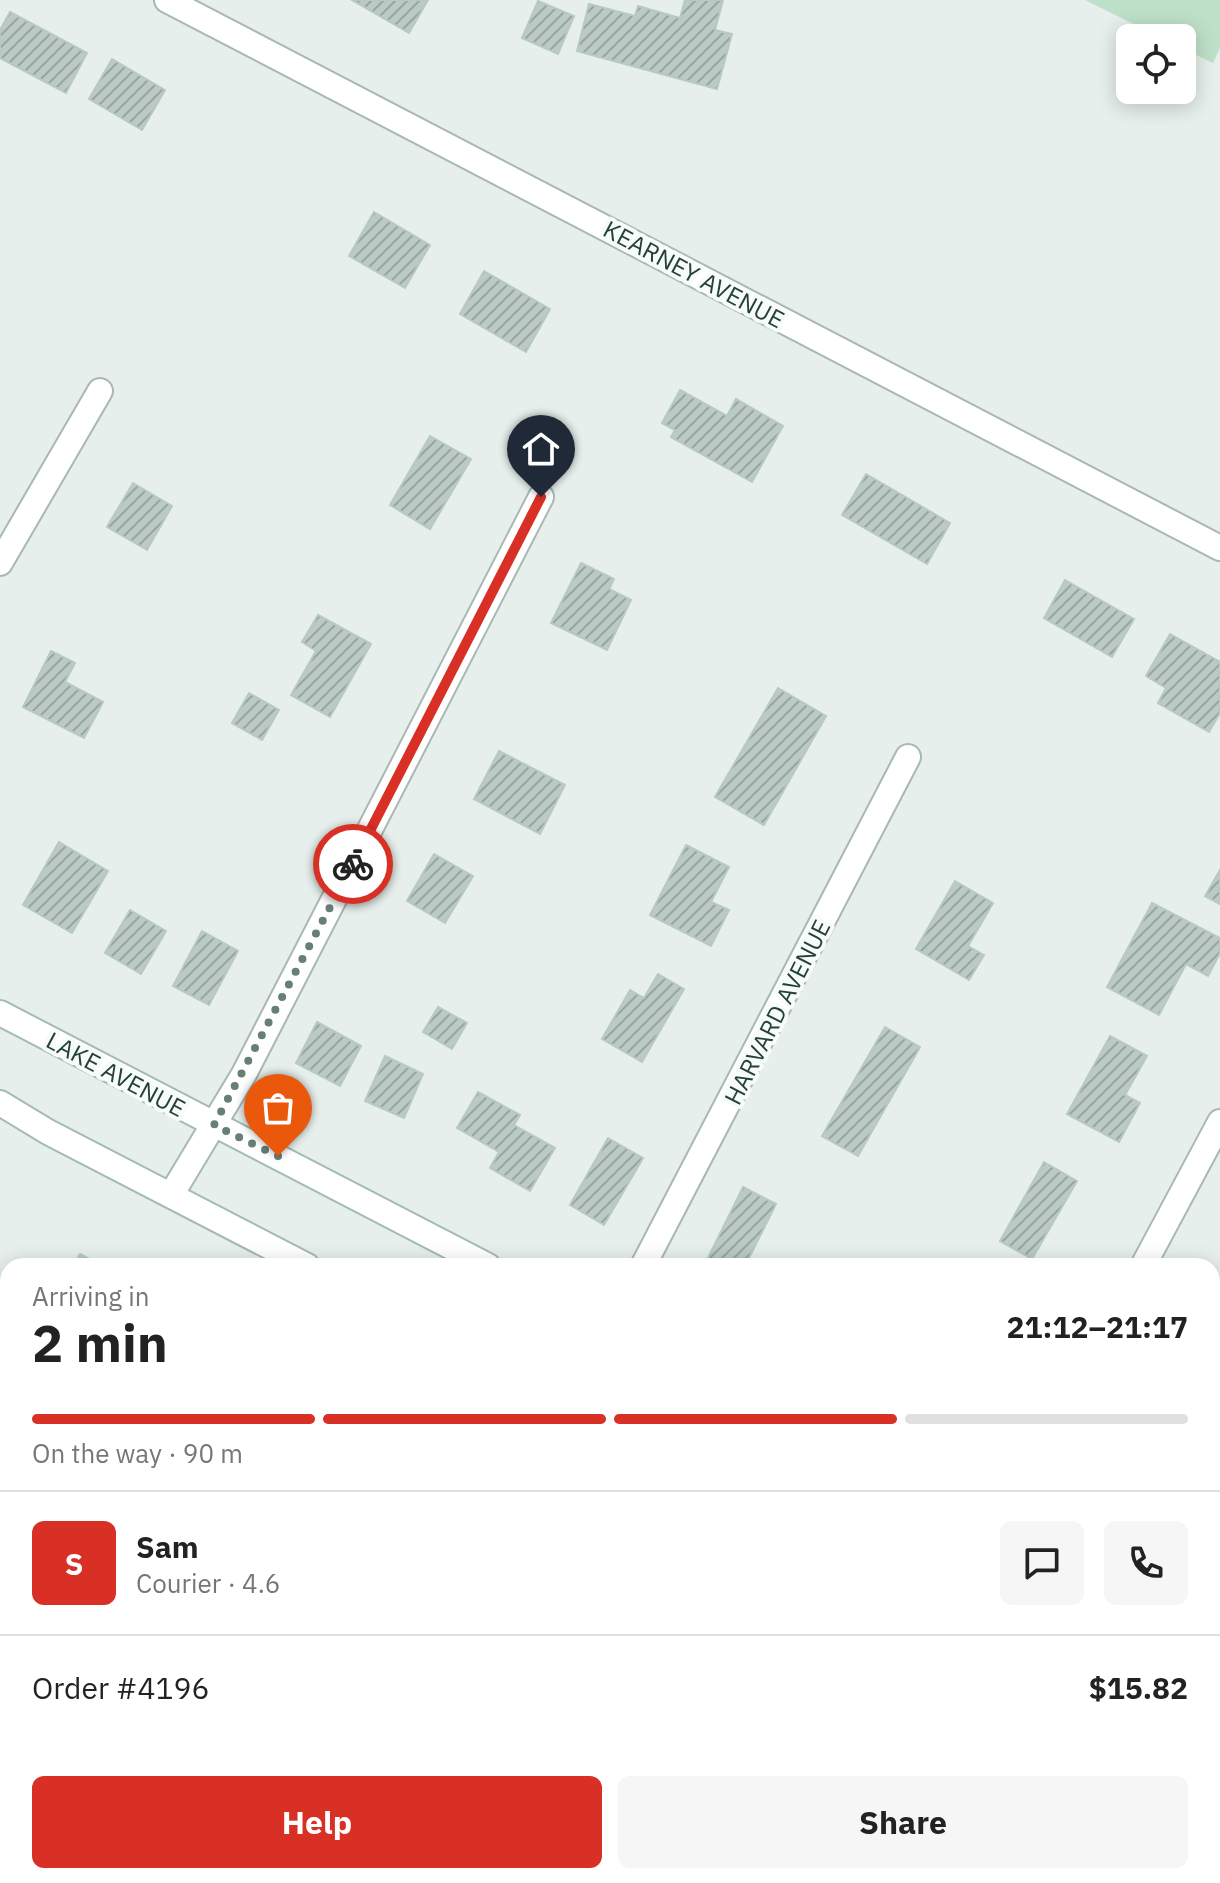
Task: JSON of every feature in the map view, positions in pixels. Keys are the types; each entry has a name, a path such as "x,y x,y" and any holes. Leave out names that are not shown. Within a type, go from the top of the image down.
{"street":[{"name":"KEARNEY AVENUE","path":"167,0 1220,548"},
{"path":"0,563 100,391"},
{"path":"171,1195 251,1060 541,497"},
{"name":"HARVARD AVENUE","path":"647,1258 908,757"},
{"name":"LAKE AVENUE","path":"0,1013 473,1258"},
{"path":"0,1103 48,1132 292,1258"},
{"path":"1147,1258 1220,1122"}],"green space":[{"path":"1085,0 1220,0 1220,48 1213,63 1196,55 1196,24 1134,24"}],"building":[{"path":"352,0 428,0 409,33"},
{"path":"685,0 723,0 715,30 732,34 717,89 577,51 589,4 635,16 638,6 680,18"},
{"path":"538,1 574,16 558,54 522,38"},
{"path":"10,12 87,53 66,93 0,58 0,30"},
{"path":"112,59 165,90 142,130 89,99"},
{"path":"374,212 430,245 405,288 349,256"},
{"path":"484,271 550,309 526,352 460,314"},
{"path":"680,390 727,416 736,399 783,426 752,482 671,437 675,430 662,423"},
{"path":"430,436 471,459 430,529 390,505"},
{"path":"866,474 950,523 927,564 842,515"},
{"path":"133,483 172,506 147,550 107,527"},
{"path":"581,563 614,579 609,589 631,600 607,650 551,623"},
{"path":"1065,580 1134,619 1112,657 1044,618"},
{"path":"318,615 371,644 330,717 291,695 316,651 302,642"},
{"path":"1170,634 1220,662 1220,713 1209,732 1158,703 1166,688 1146,676"},
{"path":"51,651 75,663 65,682 103,702 84,738 23,707"},
{"path":"778,688 826,716 764,825 715,797"},
{"path":"249,693 279,710 262,740 232,723"},
{"path":"499,751 565,785 540,834 474,799"},
{"path":"59,842 108,871 72,933 23,905"},
{"path":"686,845 729,867 711,902 729,910 711,946 650,915"},
{"path":"434,854 473,876 445,923 407,901"},
{"path":"1220,870 1220,904 1205,896"},
{"path":"955,881 993,903 968,946 984,955 969,980 916,949"},
{"path":"1152,903 1220,938 1220,953 1208,976 1186,964 1159,1015 1107,987"},
{"path":"130,910 166,931 141,974 105,953"},
{"path":"202,931 238,951 209,1005 173,986"},
{"path":"658,974 684,989 642,1062 602,1039 630,990 644,998"},
{"path":"438,1007 467,1023 452,1049 423,1032"},
{"path":"317,1022 361,1046 340,1086 296,1063"},
{"path":"885,1027 920,1047 858,1156 822,1136"},
{"path":"1110,1036 1147,1056 1125,1095 1140,1103 1119,1142 1067,1114"},
{"path":"385,1056 423,1074 404,1118 365,1101"},
{"path":"478,1092 520,1115 514,1125 555,1148 530,1191 490,1168 499,1152 457,1128"},
{"path":"608,1138 643,1158 604,1225 570,1205"},
{"path":"1044,1162 1077,1181 1033,1258 1000,1241"},
{"path":"743,1187 776,1204 749,1258 708,1258"}],"way so far":[{"path":"278,1156 214,1125 244,1074 353,864"}],"route":[{"path":"353,864 541,497"}]}
